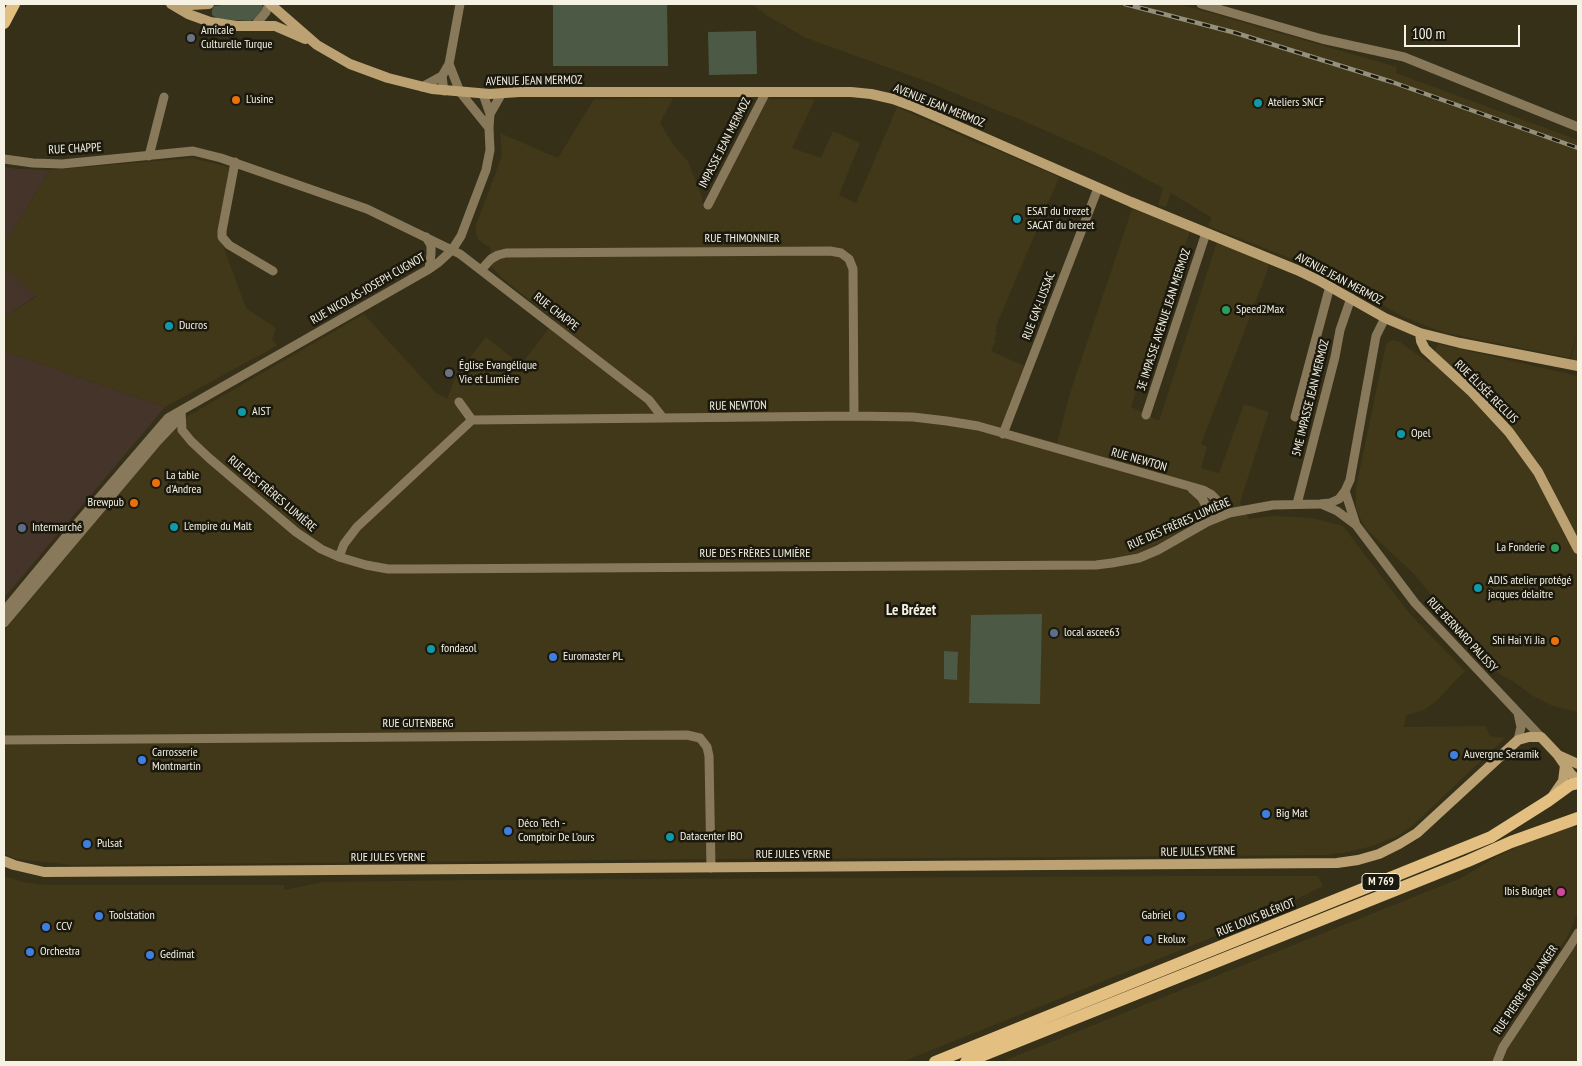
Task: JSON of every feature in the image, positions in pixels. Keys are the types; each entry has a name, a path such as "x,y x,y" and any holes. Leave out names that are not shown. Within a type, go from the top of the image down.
{"main road":[{"path":"4,23 14,4"},
{"path":"171,4 188,14 210,22 237,26 255,25 279,28 317,45"},
{"path":"186,4 208,4"},
{"name":"AVENUE JEAN MERMOZ","path":"269,4 317,45 350,64 388,78 444,91 483,94 851,92 893,99 1098,188 1297,270 1330,286 1385,318 1420,333 1460,343 1578,366"},
{"name":"RUE ÉLISÉE RECLUS","path":"1420,333 1421,341 1431,356 1472,392 1509,432 1538,472 1578,549"},
{"path":"1518,740 1529,737 1541,737"},
{"name":"RUE BERNARD PALISSY","path":"1541,737 1558,754 1578,782"},
{"name":"RUE JULES VERNE","path":"4,861 44,872 1313,864 1358,860 1380,854 1399,844 1417,833 1518,740"},
{"name":"RUE BERNARD PALISSY","path":"1558,754 1578,764"},
{"path":"1548,801 1559,789 1563,780 1565,765"},
{"name":"RUE LOUIS BLÉRIOT","path":"934,1062 1491,837 1570,785 1578,782"},
{"name":"M 769","path":"966,1062 1459,865 1511,842 1578,818"},
{"path":"1511,842 1566,826 1578,825"}],"street":[{"path":"208,4 206,15 210,22"},
{"name":"AVENUE JEAN MERMOZ","path":"255,25 266,12 269,4"},
{"path":"422,87 442,76 449,64 458,4"},
{"path":"1201,4 1322,39 1404,57 1578,127"},
{"path":"449,64 460,92 489,128"},
{"path":"442,76 444,91"},
{"name":"IMPASSE JEAN MERMOZ","path":"708,205 766,92"},
{"name":"RUE NICOLAS-JOSEPH CUGNOT","path":"490,114 502,93"},
{"name":"RUE NICOLAS-JOSEPH CUGNOT","path":"4,611 168,418 429,269 452,250 461,236 486,170 490,150 490,114 483,94"},
{"path":"148,156 164,97"},
{"name":"RUE CHAPPE","path":"4,159 62,164 193,151 235,162 367,209 460,254 649,400 663,418"},
{"path":"235,162 222,236 229,245 273,271"},
{"name":"RUE GAY-LUSSAC","path":"1003,434 1098,188"},
{"name":"3E IMPASSE AVENUE JEAN MERMOZ","path":"1146,415 1206,233"},
{"path":"426,237 430,245 431,254 429,269"},
{"name":"RUE THIMONNIER","path":"481,270 491,259 506,253 830,250 841,253 849,259 853,269 854,416"},
{"path":"1295,417 1330,286"},
{"name":"5ME IMPASSE JEAN MERMOZ","path":"1297,504 1335,357 1340,330 1351,298"},
{"path":"1345,491 1350,480 1376,336 1385,318"},
{"path":"339,557 344,544 357,527 472,420 459,402"},
{"name":"RUE NICOLAS-JOSEPH CUGNOT","path":"4,623 174,424 181,411"},
{"name":"RUE DES FRÈRES LUMIÈRE","path":"181,411 182,430 191,441 296,532 321,549 339,557 388,569 1096,565 1139,558 1158,550 1207,522 1230,513 1273,505 1330,503 1339,499 1345,491"},
{"name":"RUE NEWTON","path":"472,420 711,419 854,416 913,417 938,420 978,426 1208,492 1230,513"},
{"name":"RUE DES FRÈRES LUMIÈRE","path":"170,428 191,441"},
{"name":"RUE NEWTON","path":"1187,486 1197,492 1202,498 1205,504 1207,522"},
{"name":"RUE BERNARD PALISSY","path":"1345,491 1356,525"},
{"name":"RUE BERNARD PALISSY","path":"1320,504 1337,511 1356,525 1415,603 1541,737"},
{"path":"1518,713 1521,727 1518,740"},
{"name":"RUE GUTENBERG","path":"4,740 687,735 700,738 707,747 709,756 711,868"},
{"name":"RUE PIERRE BOULANGER","path":"1497,1062 1503,1047 1578,932"}],"shaded area":[{"path":"753,4 1179,4 1397,67 1396,73 1578,140 1578,367 1570,366 1576,335 1570,358 1446,333 1426,326 1400,315 1335,278 1208,226 1212,218 1171,193 1166,207 1158,205 1163,188 1105,157 923,80 806,38 766,15"},
{"path":"673,98 660,123 674,146 688,161 702,197 702,203 707,205 762,99 815,99 792,148 821,158 833,131 860,143 839,195 856,203 897,107 1059,177 995,332 997,333 994,339 996,340 991,351 1024,366 1001,428 1057,443 1070,393 1132,209 1190,231 1131,407 1159,421 1217,242 1269,263 1201,444 1207,447 1201,468 1219,473 1244,404 1269,412 1240,502 1249,519 1273,516 1298,517 1316,519 1343,526 1409,613 1465,671 1435,702 1424,710 1406,715 1404,727 1485,726 1490,736 1505,738 1411,827 1397,836 1369,847 1326,855 72,865 17,859 4,854 4,631 160,445 188,416 364,314 435,392 447,399 461,369 486,337 521,365 555,320 502,278 492,267 490,247 478,239 476,233 476,225 502,156 500,133 558,158 594,99"},
{"path":"192,158 229,167 218,232 246,308 276,328 272,340 278,345 165,407 4,351 4,318 37,296 4,266 4,245 50,170"},
{"path":"4,167 50,170 4,245"},
{"path":"4,266 37,295 4,318"},
{"path":"1392,340 1400,342 1429,363 1438,344 1578,376 1578,712 1553,706 1533,696 1489,665 1414,574 1366,529 1360,518 1356,508 1356,488 1386,344"},
{"path":"4,351 165,407 4,598"},
{"path":"1564,825 1578,828 1578,911 1568,936 1499,1044 1493,1062 1001,1062 1461,878 1496,857"},
{"path":"4,876 23,882 45,885 284,885 284,890 324,882 1184,876 1318,876 1323,886 1258,919 902,1062 4,1062"},
{"path":"1578,943 1578,1062 1500,1062 1506,1049"}],"green space":[{"path":"231,4 262,5 263,8 250,21 218,19 212,15 214,6"},
{"path":"553,4 667,4 668,66 553,66"},
{"path":"756,31 757,74 709,75 708,32"},
{"path":"1042,614 1040,704 969,703 971,615"},
{"path":"944,651 958,652 957,680 944,679"}],"railway":[{"path":"1125,4 1236,33 1392,82 1578,148"}],"place":[{"name":"Amicale Culturelle Turque","path":"191,38"},
{"name":"L'usine","path":"236,100"},
{"name":"Ateliers SNCF","path":"1258,103"},
{"name":"ESAT du brezet SACAT du brezet","path":"1017,219"},
{"name":"Speed2Max","path":"1226,310"},
{"name":"Ducros","path":"169,326"},
{"name":"Église Evangélique Vie et Lumière","path":"449,373"},
{"name":"AIST","path":"242,412"},
{"name":"Opel","path":"1401,434"},
{"name":"La table d'Andrea","path":"156,483"},
{"name":"Brewpub","path":"134,503"},
{"name":"L'empire du Malt","path":"174,527"},
{"name":"Intermarché","path":"22,528"},
{"name":"La Fonderie","path":"1555,548"},
{"name":"ADIS atelier protégé jacques delaitre","path":"1478,588"},
{"name":"local ascee63","path":"1054,633"},
{"name":"Shi Hai Yi Jia","path":"1555,641"},
{"name":"fondasol","path":"431,649"},
{"name":"Euromaster PL","path":"553,657"},
{"name":"Auvergne Seramik","path":"1454,755"},
{"name":"Carrosserie Montmartin","path":"142,760"},
{"name":"Big Mat","path":"1266,814"},
{"name":"Déco Tech - Comptoir De L'ours","path":"508,831"},
{"name":"Datacenter IBO","path":"670,837"},
{"name":"Pulsat","path":"87,844"},
{"name":"Ibis Budget","path":"1561,892"},
{"name":"Toolstation","path":"99,916"},
{"name":"Gabriel","path":"1181,916"},
{"name":"CCV","path":"46,927"},
{"name":"Ekolux","path":"1148,940"},
{"name":"Orchestra","path":"30,952"},
{"name":"Gedimat","path":"150,955"}],"district":[{"name":"Le Brézet","path":"911,611"}]}
